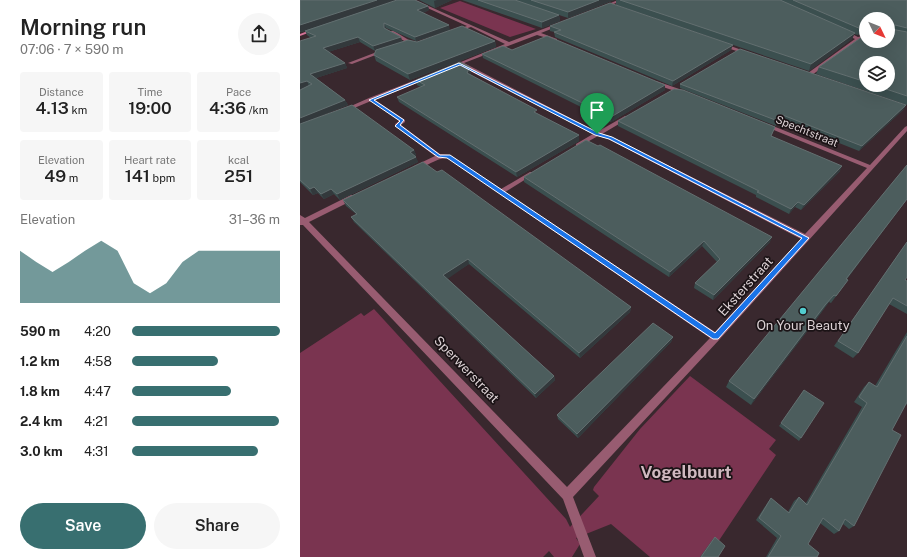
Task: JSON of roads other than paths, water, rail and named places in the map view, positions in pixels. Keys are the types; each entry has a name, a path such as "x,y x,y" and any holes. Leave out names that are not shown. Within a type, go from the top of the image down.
{"street":[{"path":"412,0 509,44"},
{"path":"594,10 614,6 620,0"},
{"path":"453,66 568,21"},
{"path":"450,33 471,26"},
{"path":"300,30 316,27 300,35"},
{"path":"387,30 416,45"},
{"path":"810,74 858,39 838,30"},
{"path":"537,33 559,42"},
{"path":"403,45 410,42"},
{"path":"717,43 753,55"},
{"path":"350,63 388,50"},
{"path":"733,54 739,50"},
{"path":"460,63 597,134 610,138 806,238"},
{"path":"802,72 817,77"},
{"path":"342,111 433,74"},
{"path":"651,81 693,96"},
{"path":"666,94 679,86"},
{"path":"371,100 403,121 397,125 439,156"},
{"path":"571,150 631,114"},
{"name":"Spechtstraat","path":"759,122 870,167"},
{"name":"Eksterstraat","path":"567,495 716,337 907,128"},
{"path":"411,170 439,156 448,156 716,337"},
{"path":"500,192 539,169"},
{"path":"301,221 361,194"},
{"name":"Sperwerstraat","path":"301,221 567,495 590,557"}],"place":[{"name":"On Your Beauty","path":"803,311"}],"district":[{"name":"Vogelbuurt","path":"686,472"}]}
